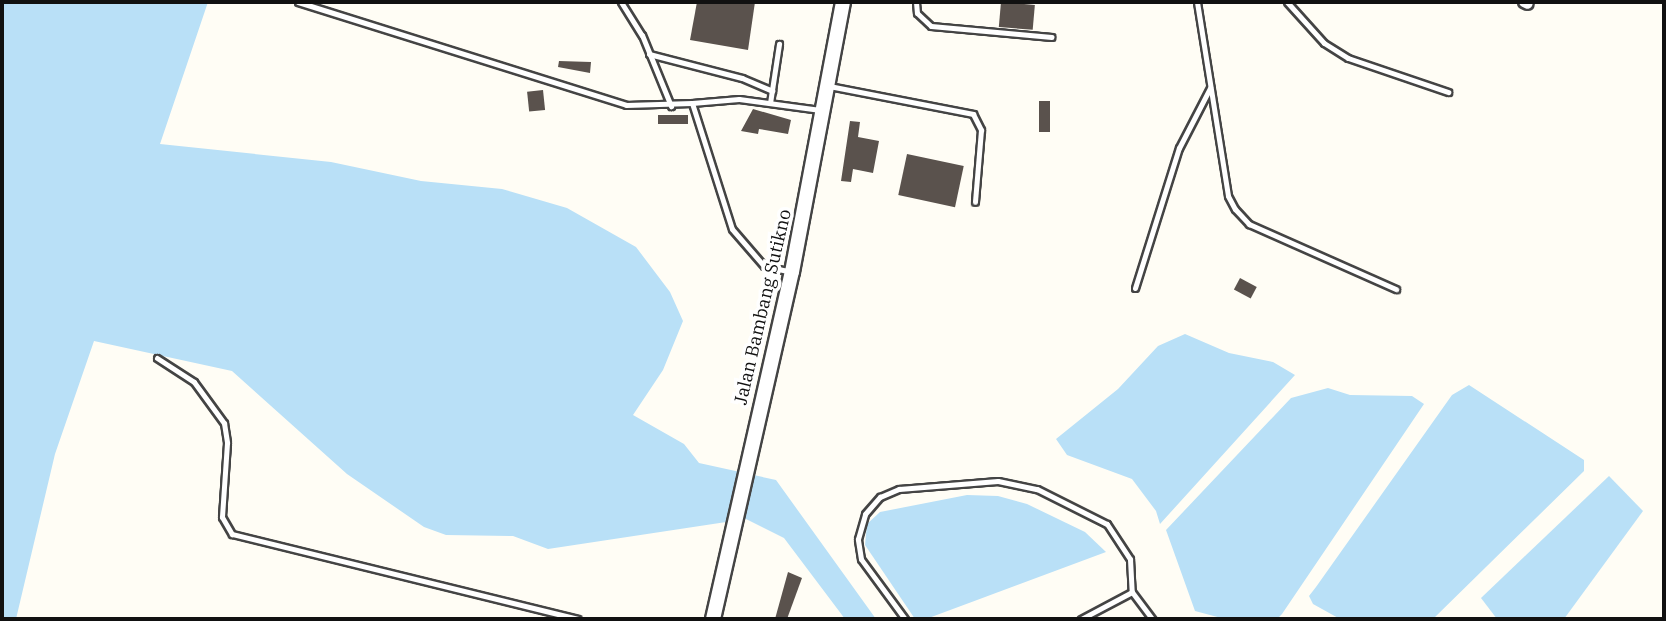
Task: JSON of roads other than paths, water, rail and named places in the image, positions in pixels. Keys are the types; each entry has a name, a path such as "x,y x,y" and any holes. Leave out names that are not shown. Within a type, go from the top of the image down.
{"street":[{"name":"Jalan Bambang Sutikno","path":"713,619 792,272 843,2"}],"lane":[{"path":"298,2 604,100 671,106 739,99 823,110"},
{"path":"322,2 324,9"},
{"path":"621,2 649,54 671,106"},
{"path":"916,2 917,13 931,26 1051,37"},
{"path":"1197,2 1228,196 1249,224 1396,289"},
{"path":"1287,2 1324,43 1348,58 1448,92"},
{"path":"770,103 779,44"},
{"path":"649,54 742,78 772,91"},
{"path":"827,86 973,114 981,130 975,202"},
{"path":"1135,288 1179,148 1210,88"},
{"path":"692,103 732,229 764,266 792,272"},
{"path":"157,358 194,383 224,424 228,443 222,517 232,534 578,619"},
{"path":"905,619 861,559 858,539 865,514 880,497 899,489 940,482 998,481 1037,489 1107,524 1130,559 1132,592 1152,619"},
{"path":"1081,619 1132,592"}],"water":[{"path":"2,2 208,2 160,144 331,162 421,181 502,189 567,208 636,247 670,292 683,321 663,370 633,415 684,444 699,463 776,480 876,619 845,619 784,538 746,519 548,549 513,536 446,535 424,527 347,474 232,371 94,341 55,454 16,619 2,619"},
{"path":"1185,334 1229,353 1273,362 1295,375 1160,524 1156,511 1132,479 1067,455 1056,439 1118,389 1158,346"},
{"path":"1469,385 1584,460 1584,471 1433,619 1340,619 1313,604 1309,596 1452,395"},
{"path":"1328,388 1350,395 1412,396 1424,404 1277,619 1225,619 1195,611 1166,530 1291,398"},
{"path":"1609,476 1643,511 1564,619 1497,619 1481,598"},
{"path":"967,495 998,496 1027,504 1085,532 1106,552 926,619 915,619 865,545 867,524 880,512"}]}
